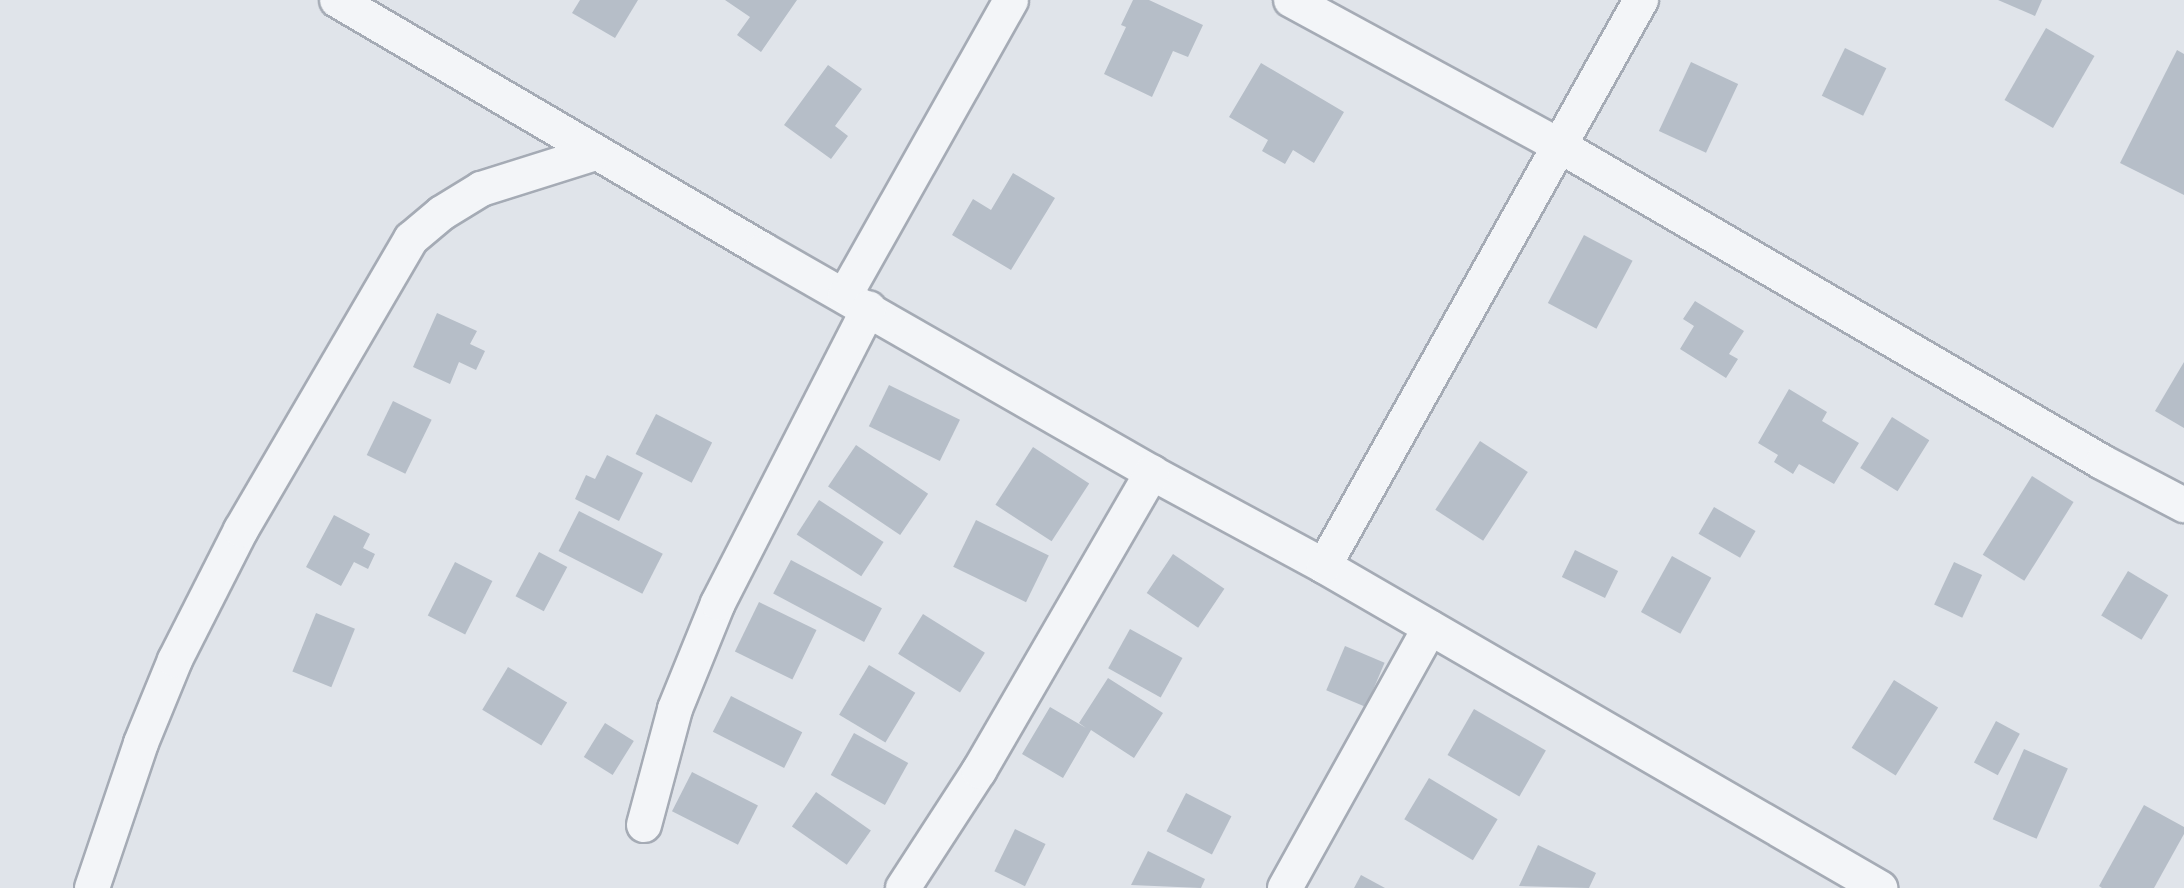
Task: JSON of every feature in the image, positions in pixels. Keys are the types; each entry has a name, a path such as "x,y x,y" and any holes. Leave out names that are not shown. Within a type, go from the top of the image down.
{"street":[{"path":"337,0 595,153 1152,473 1324,566 1880,888"},
{"path":"644,825 675,709 718,603 857,302 1011,0"},
{"path":"1291,0 1560,146 2102,462 2184,505"},
{"path":"1324,566 1641,0"},
{"path":"92,888 141,743 175,660 241,530 411,239 442,213 481,189 595,153"},
{"path":"903,888 979,771 1152,473"},
{"path":"1285,888 1430,628"}],"building":[{"path":"580,0 638,0 615,38 572,13"},
{"path":"725,0 797,0 761,52 737,35 750,17"},
{"path":"1133,0 1149,0 1203,25 1188,57 1173,51 1152,97 1104,74 1126,27 1121,25"},
{"path":"1998,0 2042,0 2035,16"},
{"path":"2046,28 2094,56 2053,128 2004,100"},
{"path":"1845,48 1886,68 1863,116 1822,96"},
{"path":"2177,50 2184,54 2184,195 2120,163"},
{"path":"1691,62 1738,84 1706,153 1659,131"},
{"path":"1261,63 1344,112 1314,163 1293,150 1285,164 1262,151 1268,140 1229,117"},
{"path":"828,65 862,89 835,126 848,136 831,159 784,125"},
{"path":"1013,173 1055,198 1011,270 952,235 973,199 991,210"},
{"path":"1584,235 1633,261 1596,329 1548,303"},
{"path":"1695,301 1744,331 1729,354 1738,359 1726,378 1680,349 1694,326 1683,319"},
{"path":"437,313 477,331 470,344 485,351 476,370 459,362 450,384 413,367"},
{"path":"2184,362 2184,428 2155,411"},
{"path":"889,385 960,420 940,461 869,426"},
{"path":"1789,389 1827,412 1822,421 1859,443 1834,484 1799,464 1793,474 1774,462 1778,455 1758,443"},
{"path":"393,401 432,420 405,474 367,455"},
{"path":"656,414 712,443 692,483 636,454"},
{"path":"1892,417 1929,440 1898,491 1860,468"},
{"path":"1480,441 1528,472 1483,541 1435,510"},
{"path":"856,445 928,494 900,535 828,486"},
{"path":"1033,447 1089,483 1052,541 995,505"},
{"path":"607,455 643,473 619,521 575,499 586,475 595,479"},
{"path":"2032,476 2074,502 2024,581 1983,555"},
{"path":"819,500 884,542 861,576 797,534"},
{"path":"1714,507 1756,531 1740,558 1698,534"},
{"path":"579,511 663,554 642,594 559,551"},
{"path":"334,515 370,534 363,548 375,554 368,569 354,562 341,586 306,567"},
{"path":"976,520 1049,556 1026,602 953,567"},
{"path":"1575,550 1618,571 1605,598 1562,577"},
{"path":"539,552 567,567 544,611 516,596"},
{"path":"1173,554 1224,589 1198,628 1147,593"},
{"path":"1672,556 1711,578 1680,634 1641,612"},
{"path":"791,560 882,608 864,642 773,594"},
{"path":"455,562 492,581 465,635 428,615"},
{"path":"1954,562 1982,575 1962,618 1934,605"},
{"path":"2128,571 2168,595 2142,640 2101,616"},
{"path":"759,602 817,630 792,679 735,651"},
{"path":"316,613 355,629 331,687 292,671"},
{"path":"923,614 985,653 960,693 898,654"},
{"path":"1130,629 1182,658 1161,697 1108,668"},
{"path":"1345,646 1385,663 1366,707 1326,690"},
{"path":"869,665 915,693 885,743 839,715"},
{"path":"508,667 567,703 541,745 482,710"},
{"path":"1108,678 1163,713 1134,758 1091,730 1063,778 1022,754 1050,707 1086,728 1079,723"},
{"path":"1894,680 1938,708 1896,775 1852,748"},
{"path":"731,696 802,732 784,768 713,732"},
{"path":"1474,709 1546,750 1519,796 1448,755"},
{"path":"1996,721 2020,734 1998,775 1974,762"},
{"path":"605,723 634,741 613,775 584,757"},
{"path":"854,733 908,763 885,805 831,775"},
{"path":"2024,749 2068,769 2037,839 1993,819"},
{"path":"692,772 758,806 738,845 672,811"},
{"path":"1429,778 1498,819 1473,860 1404,819"},
{"path":"816,792 871,830 847,865 792,826"},
{"path":"1186,793 1231,816 1212,854 1166,831"},
{"path":"2144,805 2184,827 2184,834 2154,888 2102,888 2099,886"},
{"path":"1015,829 1046,844 1025,886 994,871"},
{"path":"1538,845 1596,873 1589,888 1519,886"},
{"path":"1148,851 1205,879 1201,888 1131,885"},
{"path":"1361,875 1385,888 1354,888"}]}
